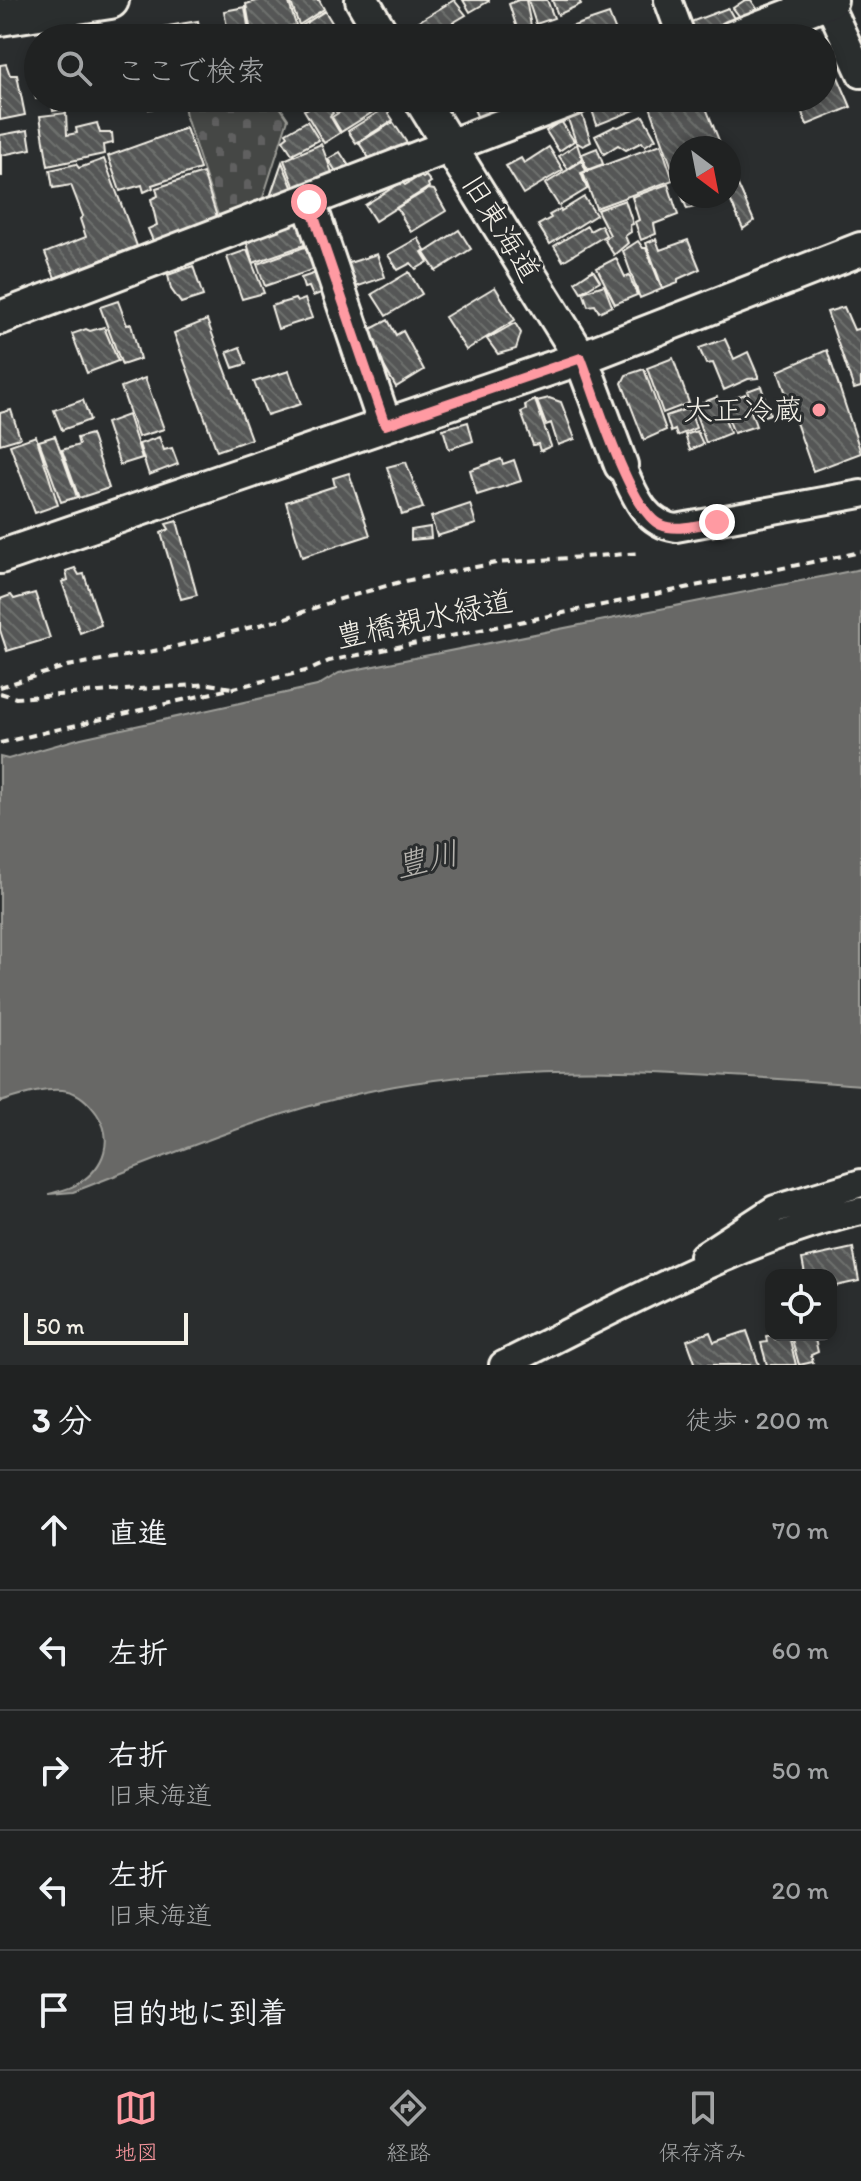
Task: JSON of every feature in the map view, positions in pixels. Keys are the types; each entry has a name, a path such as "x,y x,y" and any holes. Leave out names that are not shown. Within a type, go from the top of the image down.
{"main road":[{"path":"0,17 110,0"}],"street":[{"path":"362,0 376,24"},
{"path":"668,0 677,24"},
{"path":"768,24 829,0 861,74"},
{"name":"旧東海道","path":"428,112 581,358 621,465 635,496 650,518 662,526 676,528 861,494"},
{"path":"0,318 538,112"},
{"path":"309,202 385,425"},
{"path":"0,557 581,358 861,249"},
{"path":"684,1276 706,1253 775,1209 861,1183"},
{"path":"503,1365 684,1276 817,1221 861,1211"}],"path":[{"name":"豊橋親水緑道","path":"0,743 310,670 329,661 861,552"},
{"path":"0,687 67,666 165,649 283,619 400,582 496,563 641,553"},
{"path":"0,693 16,698 209,684 237,688"}],"green space":[{"path":"185,112 283,112 288,119 260,207 220,221"}],"water":[{"name":"豊川","path":"861,569 861,1085 637,1071 525,1072 413,1083 369,1091 283,1114 198,1143 73,1192 49,1194 76,1185 95,1169 104,1152 105,1133 97,1114 73,1092 43,1091 0,1102 0,757 8,759 81,738 317,686 339,673"}],"building":[{"path":"260,0 288,0 296,24 250,24 246,4"},
{"path":"290,0 319,0 324,9 299,24"},
{"path":"454,0 466,15 451,24 416,23"},
{"path":"463,0 489,0 489,1 470,12"},
{"path":"526,0 531,24 516,24 509,4"},
{"path":"528,0 547,0 554,18 536,24"},
{"path":"552,0 579,0 581,4 558,15"},
{"path":"745,0 751,0 760,13 743,21 733,8"},
{"path":"245,7 248,24 226,24 224,11"},
{"path":"728,8 736,22 731,24 688,23"},
{"path":"325,11 333,24 305,24"},
{"path":"609,14 613,24 579,24"},
{"path":"6,64 10,75 17,75 25,115 0,120 0,65"},
{"path":"837,75 851,107 807,125 802,112 837,112"},
{"path":"305,112 333,113 330,116 340,133 324,143"},
{"path":"340,112 373,112 341,132 332,117"},
{"path":"379,112 388,112 393,120 356,143 348,131"},
{"path":"475,112 498,112 483,118"},
{"path":"593,112 630,112 597,125"},
{"path":"652,112 708,112 717,136 669,136 669,159"},
{"path":"66,113 67,135 77,133 76,128 97,123 100,133 112,133 113,143 103,145 104,154 48,166 40,116"},
{"path":"582,114 591,142 583,146 576,142 568,119"},
{"path":"643,116 656,139 645,146 642,142 626,150 618,145 604,154 595,136"},
{"path":"307,121 319,140 292,154 283,140 288,136 286,133"},
{"path":"561,121 574,141 559,151 546,131"},
{"path":"393,122 407,143 371,161 359,143"},
{"path":"186,128 200,169 152,185 153,188 144,192 142,185 120,191 108,156"},
{"path":"28,130 31,149 2,155 0,176 0,135"},
{"path":"321,144 333,175 295,188 284,160"},
{"path":"577,144 582,159 568,169 559,156"},
{"path":"661,144 669,168 669,181 596,208 583,173"},
{"path":"549,147 563,170 523,194 506,166 521,158 524,163"},
{"path":"597,148 603,164 587,170 582,154"},
{"path":"340,152 349,166 337,173 328,159"},
{"path":"104,159 137,246 55,278 45,253 86,237 80,219 83,216 71,185 53,188 50,170 76,164 79,168"},
{"path":"582,161 586,171 581,173 587,189 559,206 545,184"},
{"path":"282,162 293,189 270,197"},
{"path":"203,173 217,217 153,241 148,229 157,225 151,199 158,196 156,188"},
{"path":"426,176 431,182 429,187 375,221 365,205 402,182 405,185"},
{"path":"668,184 669,208 676,208 678,215 654,224 656,234 641,240 632,197"},
{"path":"429,189 434,190 446,211 411,232 397,208"},
{"path":"741,192 754,221 743,229 734,208 741,208"},
{"path":"584,197 596,215 550,244 538,225 551,218 549,215"},
{"path":"625,200 633,224 630,225 631,232 625,236 628,243 614,255 604,239 610,235 597,210"},
{"path":"305,220 313,242 253,263 246,240"},
{"path":"601,225 606,235 563,261 554,246 587,226 590,231"},
{"path":"459,230 471,249 436,271 424,253"},
{"path":"418,238 428,262 416,269 411,263 398,270 388,255"},
{"path":"656,239 660,250 688,240 700,269 663,289 646,243"},
{"path":"638,241 646,248 662,289 640,298 623,251"},
{"path":"313,244 321,267 265,286 257,264"},
{"path":"247,250 264,293 242,299 227,257"},
{"path":"377,254 385,277 350,289 343,265"},
{"path":"616,258 625,277 629,275 637,295 615,304 597,268"},
{"path":"193,266 203,296 181,303 171,289 168,275"},
{"path":"325,270 332,289 313,296 309,287 304,288 301,278"},
{"path":"593,270 600,281 581,292 575,282"},
{"path":"409,272 422,294 386,316 372,294"},
{"path":"604,285 612,306 599,312 595,305 588,306 583,292"},
{"path":"495,287 515,320 466,350 445,317"},
{"path":"295,299 297,302 305,299 312,318 278,329 271,306"},
{"path":"118,301 127,325 131,324 140,359 122,365 100,307"},
{"path":"844,307 854,330 861,328 861,387 854,389 827,312"},
{"path":"207,320 251,439 217,451 174,333"},
{"path":"388,320 396,335 403,331 424,370 396,387 378,356 375,357 365,332"},
{"path":"515,323 521,333 516,349 498,354 487,339"},
{"path":"104,327 118,361 87,373 72,334"},
{"path":"725,339 734,359 748,352 759,378 748,379 724,390 713,363 706,364 699,348"},
{"path":"240,347 246,364 233,368 227,352"},
{"name":"大正冷蔵","path":"827,350 861,453 813,471 778,371"},
{"path":"673,358 689,403 663,413 647,368"},
{"path":"644,369 666,430 644,440 622,383 626,375"},
{"path":"289,371 301,404 267,415 254,382"},
{"path":"145,378 164,429 138,437 121,387"},
{"path":"761,386 770,414 758,418 747,391"},
{"path":"745,394 756,426 734,433 722,403"},
{"path":"717,397 730,433 706,443 693,406"},
{"path":"549,398 561,402 575,439 558,445 551,423 546,425 537,401"},
{"path":"83,400 90,420 62,430 54,410"},
{"path":"535,400 551,446 540,451 538,444 533,445 521,412 526,410 525,405"},
{"path":"689,408 696,428 677,436 675,430 671,432 666,416"},
{"path":"11,410 20,438 0,444 0,413"},
{"path":"128,415 142,458 120,465 106,423"},
{"path":"468,422 473,441 449,449 443,429"},
{"path":"697,431 703,444 690,450 685,435"},
{"path":"91,434 109,488 79,498 62,450 79,445 77,438"},
{"path":"36,436 58,505 35,513 10,445"},
{"path":"55,436 77,497 61,502 39,441"},
{"path":"159,437 164,450 172,448 178,464 149,475 139,444"},
{"path":"501,459 503,464 514,460 521,481 477,495 470,470"},
{"path":"406,462 423,508 402,515 387,467"},
{"path":"349,473 370,535 302,557 286,502 335,486 333,478"},
{"path":"470,504 476,524 437,536 431,517"},
{"path":"177,521 197,595 181,599 161,533 169,529 166,524"},
{"path":"430,527 431,538 411,540 411,530"},
{"path":"75,568 79,575 84,574 101,625 80,633 62,582 68,580 66,571"},
{"path":"35,593 50,638 7,651 0,630 0,599"},
{"path":"853,1248 859,1281 837,1286 837,1269 804,1269 802,1259"},
{"path":"747,1331 759,1365 696,1365 687,1340 710,1332 714,1342"},
{"path":"790,1341 796,1365 767,1365 761,1343"},
{"path":"793,1341 815,1341 818,1352 811,1355 813,1362 799,1365"}],"place":[{"name":"大正冷蔵","path":"819,410"}],"route":[{"path":"309,202 385,425 581,358 621,465 635,496 650,518 662,526 676,528 717,522"}]}
